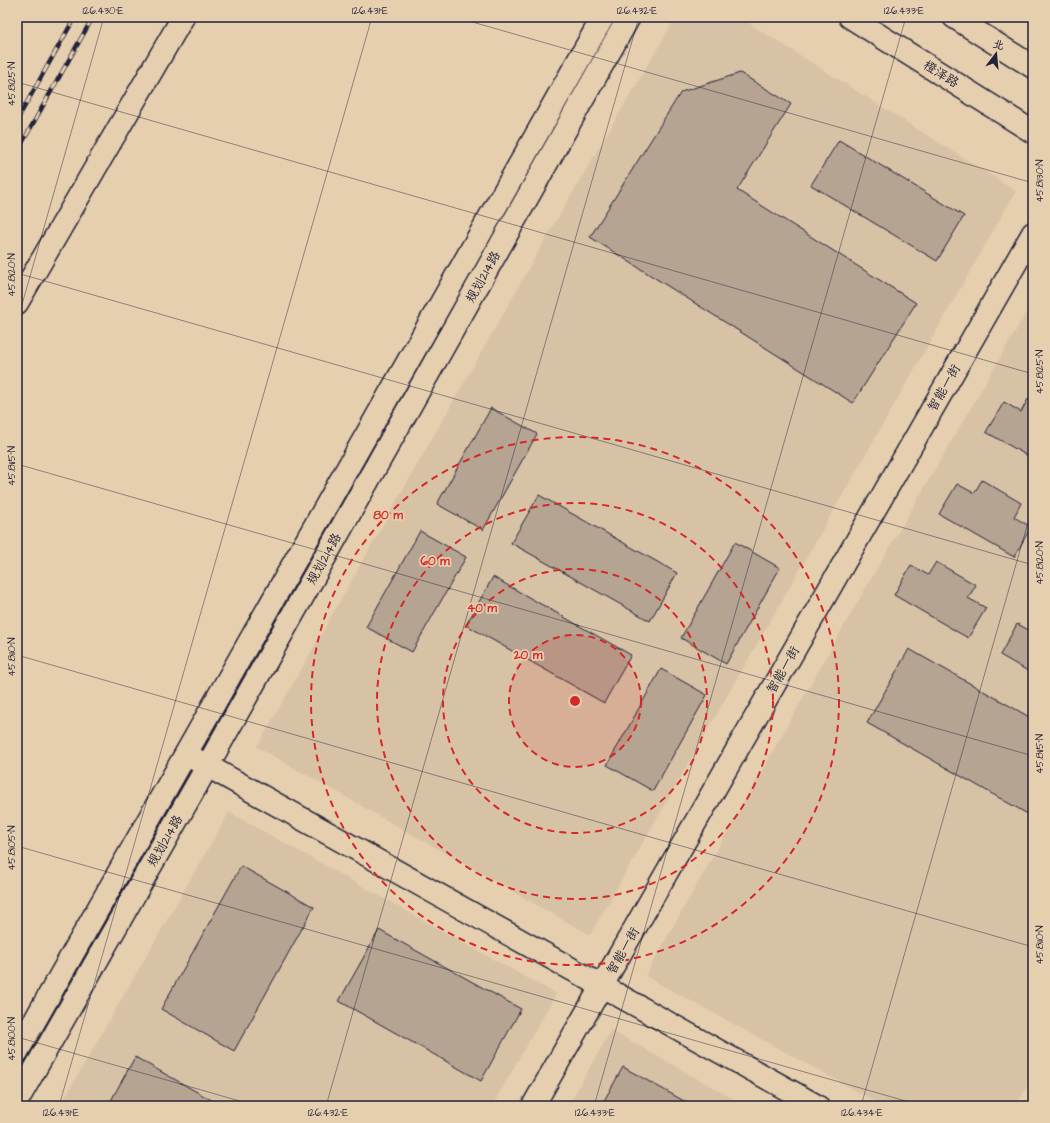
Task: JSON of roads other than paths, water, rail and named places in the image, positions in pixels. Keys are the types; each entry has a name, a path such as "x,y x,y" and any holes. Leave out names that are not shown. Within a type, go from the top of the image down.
{"main road":[{"path":"17,303 183,17"},
{"name":"规划214路","path":"17,1052 603,17"},
{"name":"规划214路","path":"17,1101 630,17"},
{"name":"橙泽路","path":"850,17 1033,132"},
{"path":"954,17 1033,67"},
{"name":"智能一街","path":"533,1106 1033,233"},
{"path":"186,754 817,1106"}],"railway":[{"path":"17,120 75,17"},
{"path":"17,152 93,17"}]}
